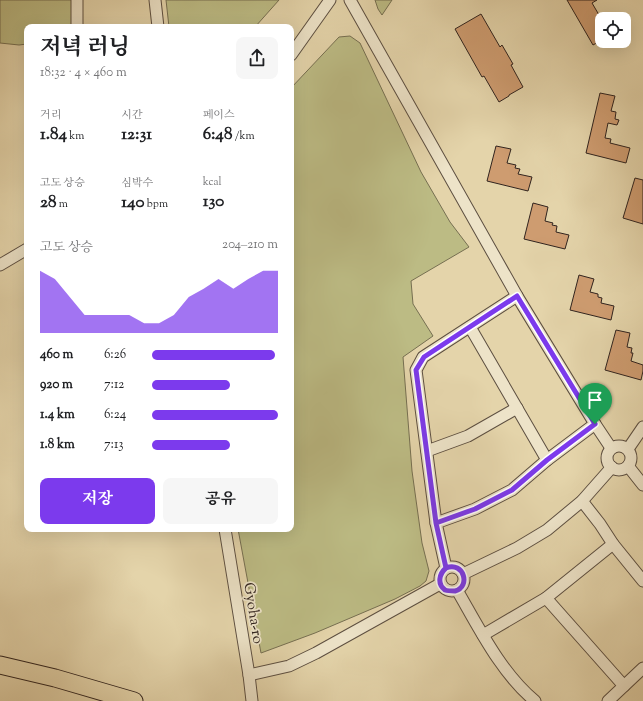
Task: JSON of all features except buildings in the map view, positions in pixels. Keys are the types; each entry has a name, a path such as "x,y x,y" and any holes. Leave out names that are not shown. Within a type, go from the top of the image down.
{"highway":[{"path":"0,665 54,678 134,701"}],"street":[{"path":"76,0 77,24"},
{"path":"155,0 158,24"},
{"path":"294,52 330,0"},
{"path":"350,0 517,296 611,448"},
{"path":"0,265 24,251"},
{"path":"446,568 436,523 428,450 416,370 424,357 517,296"},
{"path":"470,327 547,460"},
{"path":"428,450 468,436 517,408"},
{"path":"436,523 475,509 512,490 547,460 595,424"},
{"path":"628,449 643,427"},
{"path":"619,445 628,449 632,459 628,466 620,470 612,467 607,458 611,448 619,445"},
{"path":"628,466 643,485"},
{"path":"463,574 517,548 547,530 582,501 612,467"},
{"path":"582,501 613,544 643,581"},
{"name":"Gyoha-ro","path":"225,532 252,701"},
{"path":"483,635 546,598 613,544"},
{"path":"455,567 463,574 463,584 461,588 457,590 449,591 444,589 440,584 441,572 446,568 455,567"},
{"path":"249,675 289,666 316,654 440,584"},
{"path":"457,590 483,635 506,670 524,692 535,701"},
{"path":"546,598 624,686"},
{"path":"608,701 643,668"}],"shaded area":[{"path":"0,0 77,0 77,24 24,24 24,44 0,43"},
{"path":"166,0 279,0 258,24 169,24"},
{"path":"375,0 392,0 382,15"},
{"path":"350,36 360,43 421,172 450,222 469,247 411,281 413,304 433,336 403,357 412,471 422,543 429,571 426,581 420,586 395,599 315,633 261,653 239,532 294,532 294,85 339,37"}],"route":[{"path":"595,424 517,296 424,357 416,370 428,450 436,523 446,568 455,567 462,572 464,576 461,588 453,591 444,589 439,580 441,572 446,568 436,523 475,509 512,490 547,460 595,424"}]}
